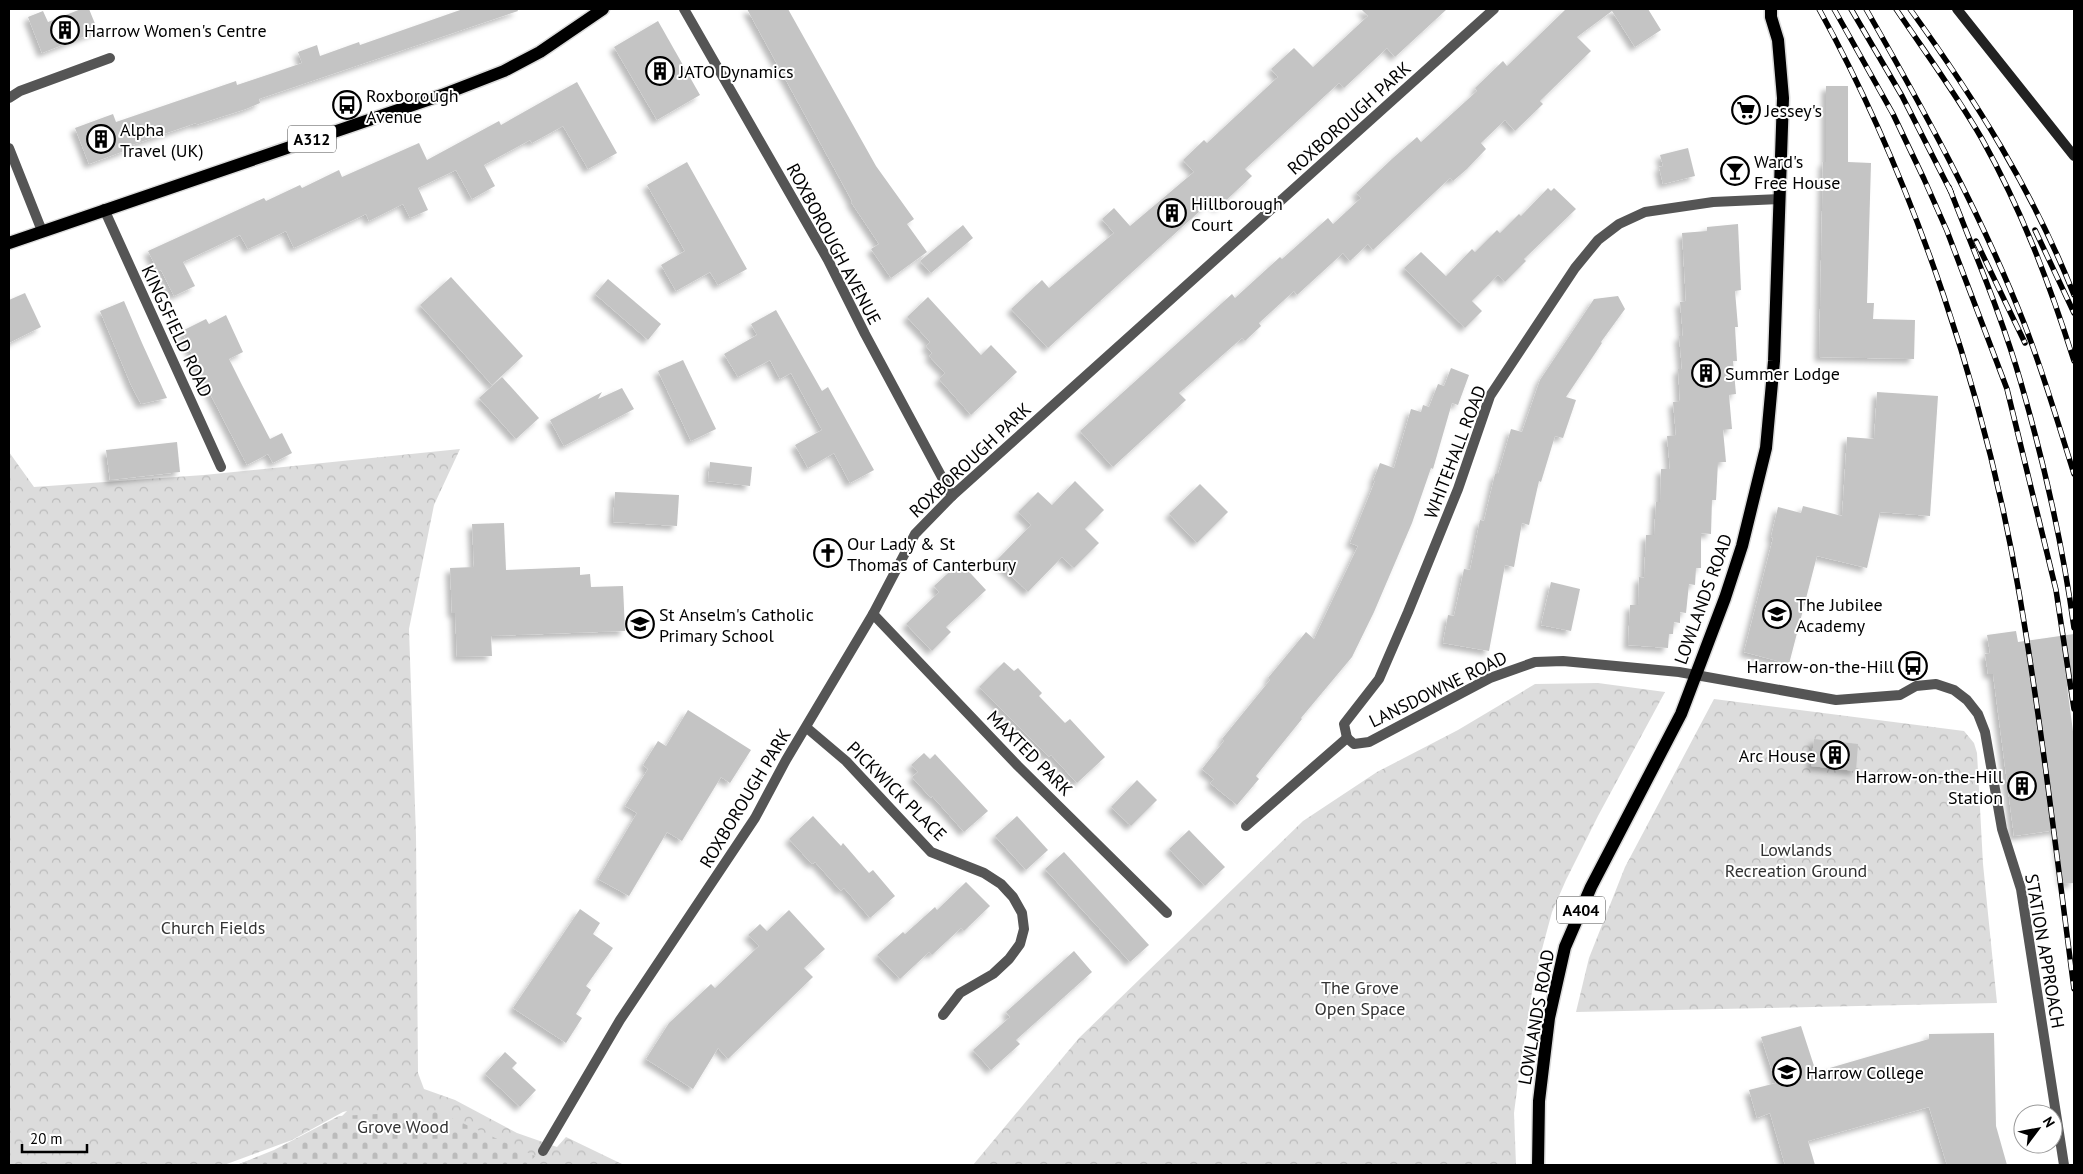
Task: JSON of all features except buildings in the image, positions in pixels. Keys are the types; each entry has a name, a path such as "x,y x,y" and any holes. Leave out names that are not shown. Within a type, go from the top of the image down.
{"main road":[{"name":"A312","path":"9,243 434,98 504,71 540,52 603,9"},
{"path":"1957,9 2074,156"},
{"name":"LOWLANDS ROAD","path":"1538,1165 1538,1101 1549,1018 1566,947 1591,887 1680,714 1725,598 1742,546 1766,448 1774,361 1783,98 1778,40 1768,12"}],"street":[{"name":"ROXBOROUGH AVENUE","path":"684,9 828,260 865,334 952,496"},
{"name":"ROXBOROUGH PARK","path":"543,1151 620,1020 755,818 873,614 915,534 952,496 1494,9"},
{"path":"9,98 20,91 110,58"},
{"path":"9,148 42,231"},
{"name":"WHITEHALL ROAD","path":"1348,738 1344,724 1379,679 1458,489 1490,396 1575,268 1598,240 1619,224 1645,212 1714,202 1780,199"},
{"name":"KINGSFIELD ROAD","path":"104,210 221,467"},
{"name":"MAXTED PARK","path":"873,614 1018,766 1167,913"},
{"name":"LANSDOWNE ROAD","path":"1348,738 1354,744 1369,742 1490,678 1534,662 1563,661 1695,674"},
{"name":"STATION APPROACH","path":"1695,674 1836,700 1900,695 1916,686 1936,684 1954,690 1967,700 1978,714 1989,752 2002,830 2022,888 2064,1165"},
{"name":"PICKWICK PLACE","path":"807,728 846,761 931,852 984,873 1013,897 1022,913 1024,929 1020,944 1009,959 993,974 960,993 942,1015"},
{"path":"1246,826 1348,738"}],"green space":[{"name":"Church Fields","path":"460,449 434,505 409,629 416,836 418,1073 424,1089 455,1100 517,1133 557,1147 566,1137 624,1165 236,1165 310,1138 336,1121 347,1111 292,1140 224,1165 9,1165 9,452 34,487 204,475"},
{"name":"The Grove Open Space","path":"1598,683 1665,692 1598,816 1552,912 1534,979 1519,1074 1514,1113 1516,1165 973,1165 1079,1038 1303,821 1377,772 1458,730 1535,684"},
{"name":"Lowlands Recreation Ground","path":"1714,699 1964,731 1974,743 1977,753 1983,864 1997,1003 1576,1012 1589,958 1625,867"},
{"name":"Grove Wood","path":"436,1111 535,1156 528,1165 237,1165 274,1150 339,1116"}],"railway":[{"path":"1819,9 1887,147 1917,220 1967,371 1988,447 2006,523 2028,647 2074,989"},
{"path":"1834,9 1893,114 1924,179 1947,231 2007,389 2056,590 2074,709"},
{"path":"1851,9 1902,96 1951,192"},
{"path":"1866,9 1951,163 2007,282 2031,341 2074,474"},
{"path":"1896,9 1962,106 1982,139 2010,193 2034,247 2074,361"},
{"path":"1910,9 1957,77 2001,147 2040,219 2074,295"},
{"path":"1949,187 1996,309 2021,383 2052,505 2074,628"},
{"path":"2035,230 2074,313"},
{"path":"1976,241 2025,343"}],"place":[{"name":"Harrow Women's Centre","path":"65,30"},
{"name":"JATO Dynamics","path":"660,71"},
{"name":"Roxborough Avenue","path":"347,105"},
{"name":"Jessey's","path":"1746,110"},
{"name":"Alpha Travel (UK)","path":"101,139"},
{"name":"Ward's Free House","path":"1735,171"},
{"name":"Hillborough Court","path":"1172,213"},
{"name":"Summer Lodge","path":"1706,373"},
{"name":"Our Lady & St Thomas of Canterbury","path":"828,553"},
{"name":"The Jubilee Academy","path":"1777,614"},
{"name":"St Anselm's Catholic Primary School","path":"640,624"},
{"name":"Harrow-on-the-Hill","path":"1913,666"},
{"name":"Arc House","path":"1835,755"},
{"name":"Harrow-on-the-Hill Station","path":"2022,786"},
{"name":"Harrow College","path":"1787,1072"}]}
